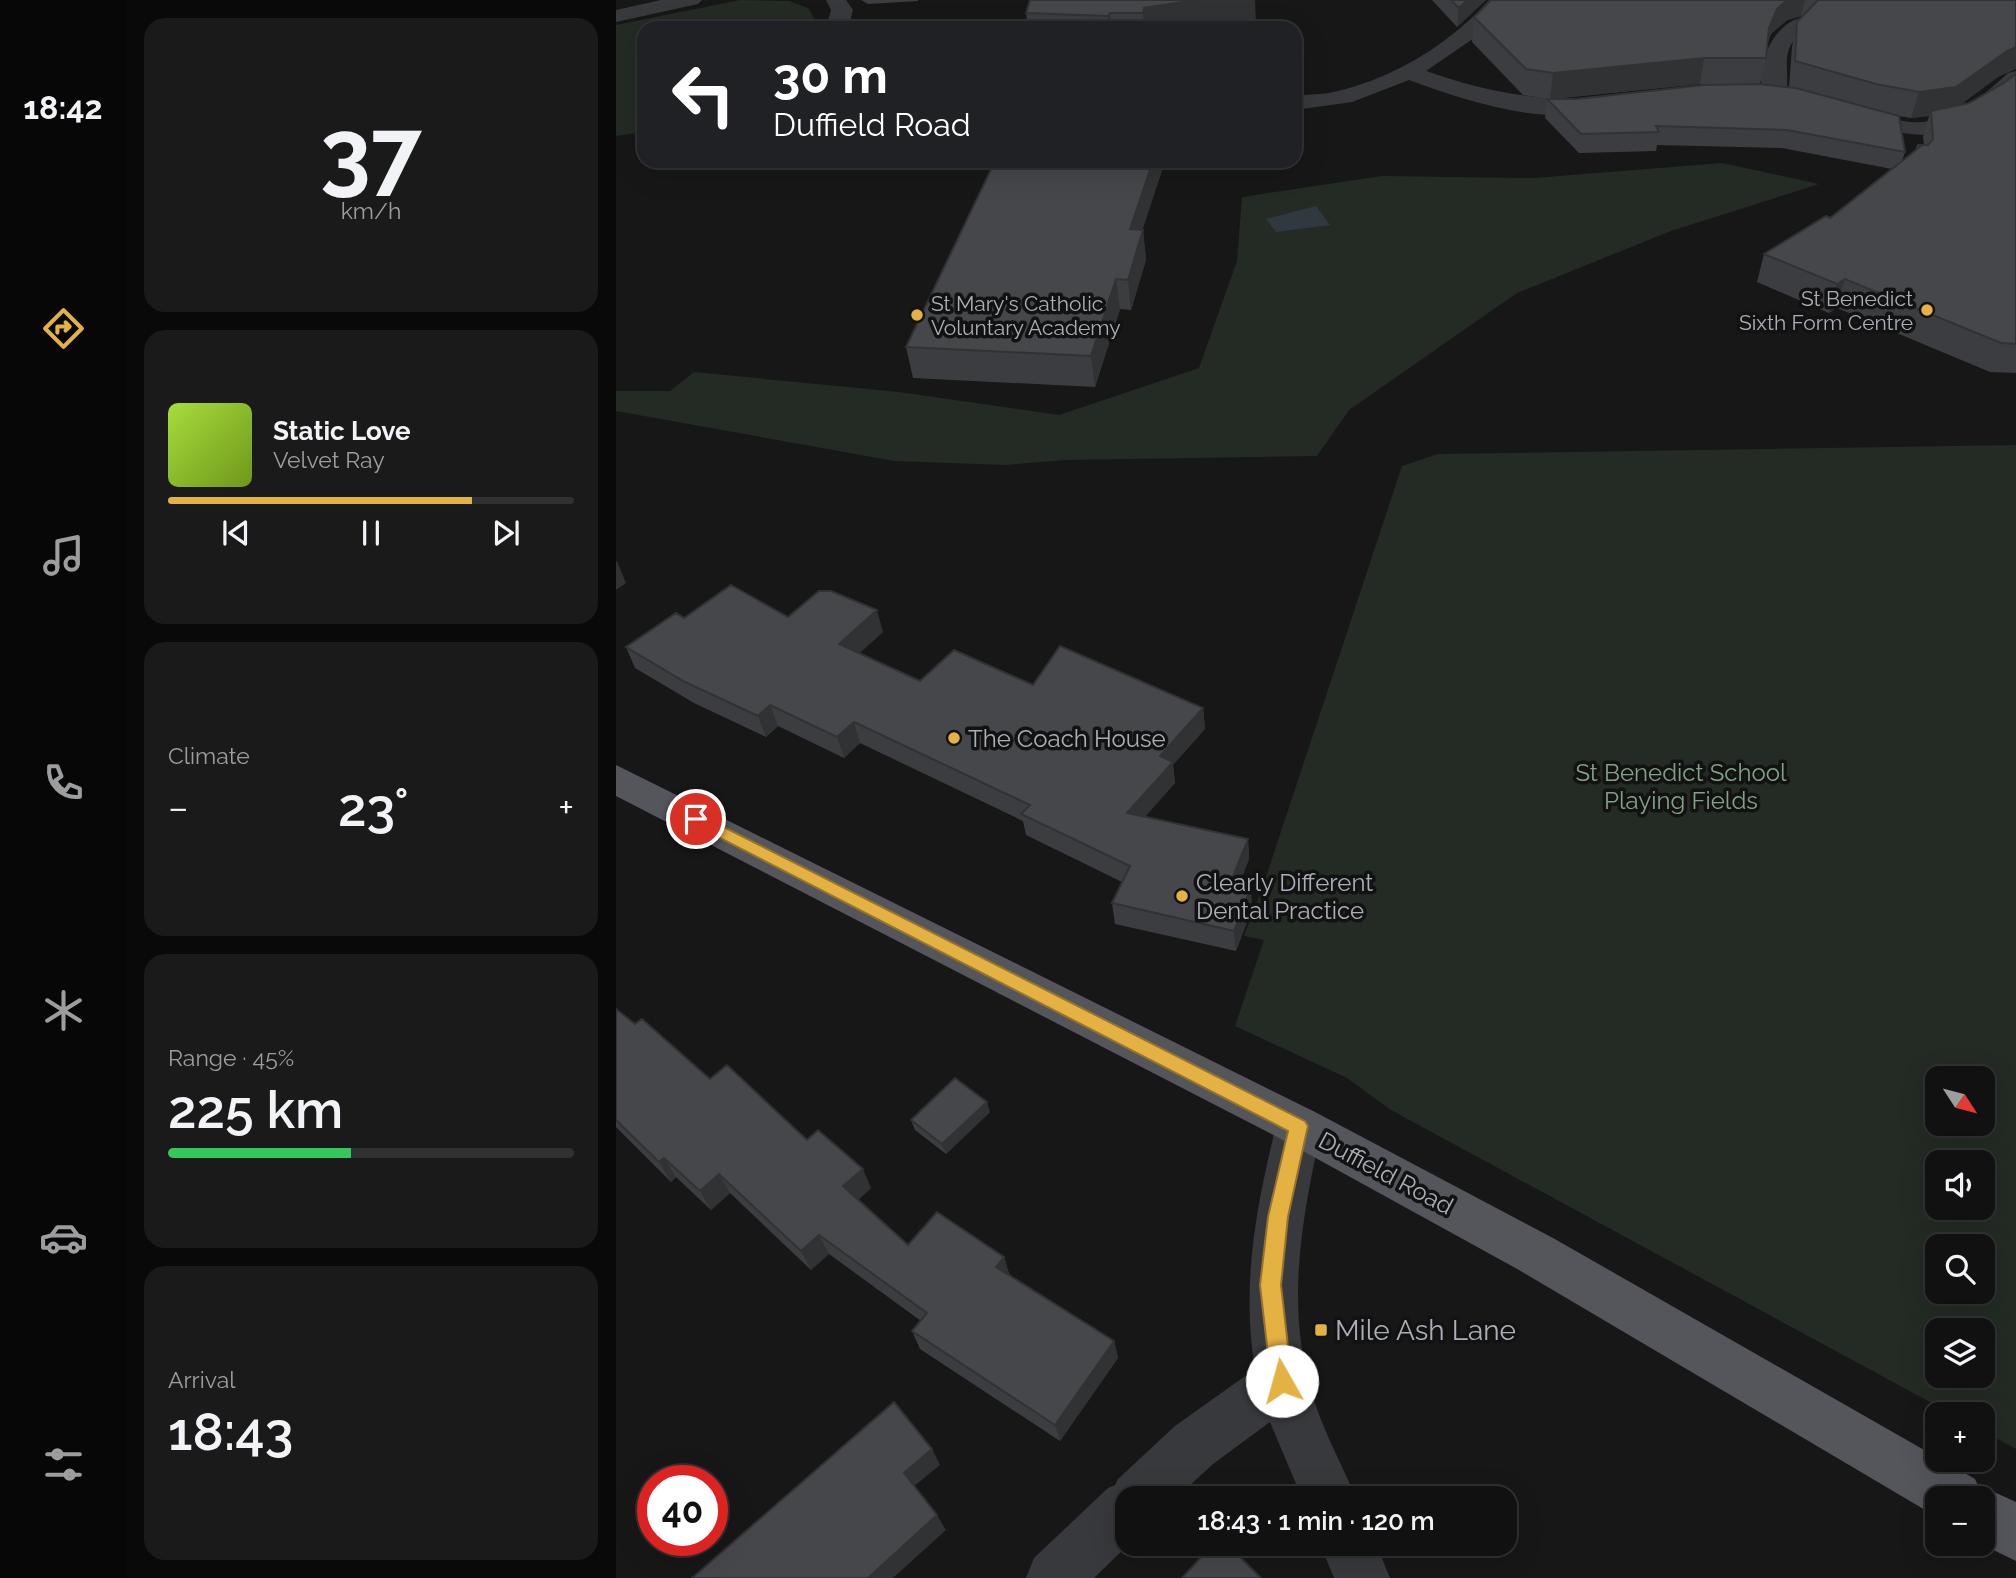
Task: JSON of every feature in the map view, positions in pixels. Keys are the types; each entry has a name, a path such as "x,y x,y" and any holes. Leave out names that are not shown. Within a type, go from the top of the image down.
{"main road":[{"name":"Duffield Road","path":"616,779 1299,1126 1536,1254 1935,1486"},
{"path":"1995,1521 2016,1533"}],"street":[{"path":"616,16 691,0"},
{"path":"836,0 842,10 840,21"},
{"path":"1302,102 1344,97 1406,71 1435,56 1473,28 1500,0"},
{"path":"1748,93 1785,96 1776,49 1784,33 1800,24"},
{"path":"1406,71 1484,99 1541,108 1621,102"},
{"path":"1832,105 1909,141 1952,125 1992,101 2016,78"},
{"path":"1299,1126 1278,1217 1270,1285 1282,1381 1324,1486"},
{"path":"1149,1486 1194,1446 1282,1381"},
{"path":"1054,1578 1115,1519"},
{"path":"1353,1556 1362,1578"}],"green space":[{"path":"740,0 789,1 808,8 815,20 637,21 637,133 616,136 616,25"},
{"path":"1722,163 1819,184 1671,231 1517,293 1349,410 1317,456 1066,460 1005,465 894,461 616,411 616,391 670,391 694,372 899,392 1059,415 1199,368 1237,261 1242,197 1382,176 1534,178"},
{"name":"St Benedict School Playing Fields","path":"2016,445 2016,1449 1995,1438 1995,1402 1930,1402 1391,1110 1347,1078 1235,1026 1264,940 1244,936 1402,466 1438,454"}],"shaded area":[{"path":"1316,206 1330,225 1276,232 1266,219"}],"building":[{"path":"1030,0 1195,0 1144,8 1143,13 1110,13 1108,16 1026,13"},
{"path":"1451,0 1467,0 1459,8"},
{"path":"1491,0 1787,0 1777,9 1769,28 1766,58 1704,58 1553,73 1526,69 1474,17"},
{"path":"1818,0 2016,0 2016,47 1956,87 1919,92 1876,84 1795,61 1797,22"},
{"path":"2016,74 2016,344 2001,343 1845,279 1837,284 1764,254 1826,216 1830,218 1921,146 1917,145 1928,145 1933,139 1931,111 1969,103"},
{"path":"1757,84 1796,88 1899,116 1905,152 1787,130 1656,126 1659,132 1581,134 1547,99 1576,99 1704,85"},
{"path":"992,168 1151,168 1130,229 1143,230 1128,280 1116,279 1091,356 906,347"},
{"path":"731,585 788,617 819,591 831,591 877,610 839,644 920,681 954,650 1033,685 1060,646 1203,708 1160,756 1173,762 1127,813 1248,839 1230,884 1251,888 1234,931 1112,903 1130,866 1021,814 1030,805 854,722 837,737 770,705 758,716 685,682 626,647 676,613 684,618"},
{"path":"616,1009 635,1024 642,1019 710,1079 727,1065 807,1140 818,1130 863,1169 843,1186 908,1245 937,1212 1004,1257 996,1267 1114,1341 1055,1425 912,1331 927,1313 819,1235 801,1251 719,1174 700,1191 664,1158 659,1162 616,1120"},
{"path":"955,1078 987,1102 942,1144 911,1120"},
{"path":"894,1402 932,1449 904,1473 937,1515 868,1578 692,1578 717,1556 728,1556 728,1547"},
{"path":"1202,1556 1239,1556 1261,1578 1182,1578"}],"place":[{"name":"St Benedict Sixth Form Centre","path":"1927,310"},
{"name":"St Mary's Catholic Voluntary Academy","path":"917,315"},
{"name":"The Coach House","path":"954,738"},
{"name":"Clearly Different Dental Practice","path":"1182,896"},
{"name":"Mile Ash Lane","path":"1321,1330"}],"route":[{"path":"696,819 1299,1126 1278,1217 1270,1285 1282,1381"}]}
